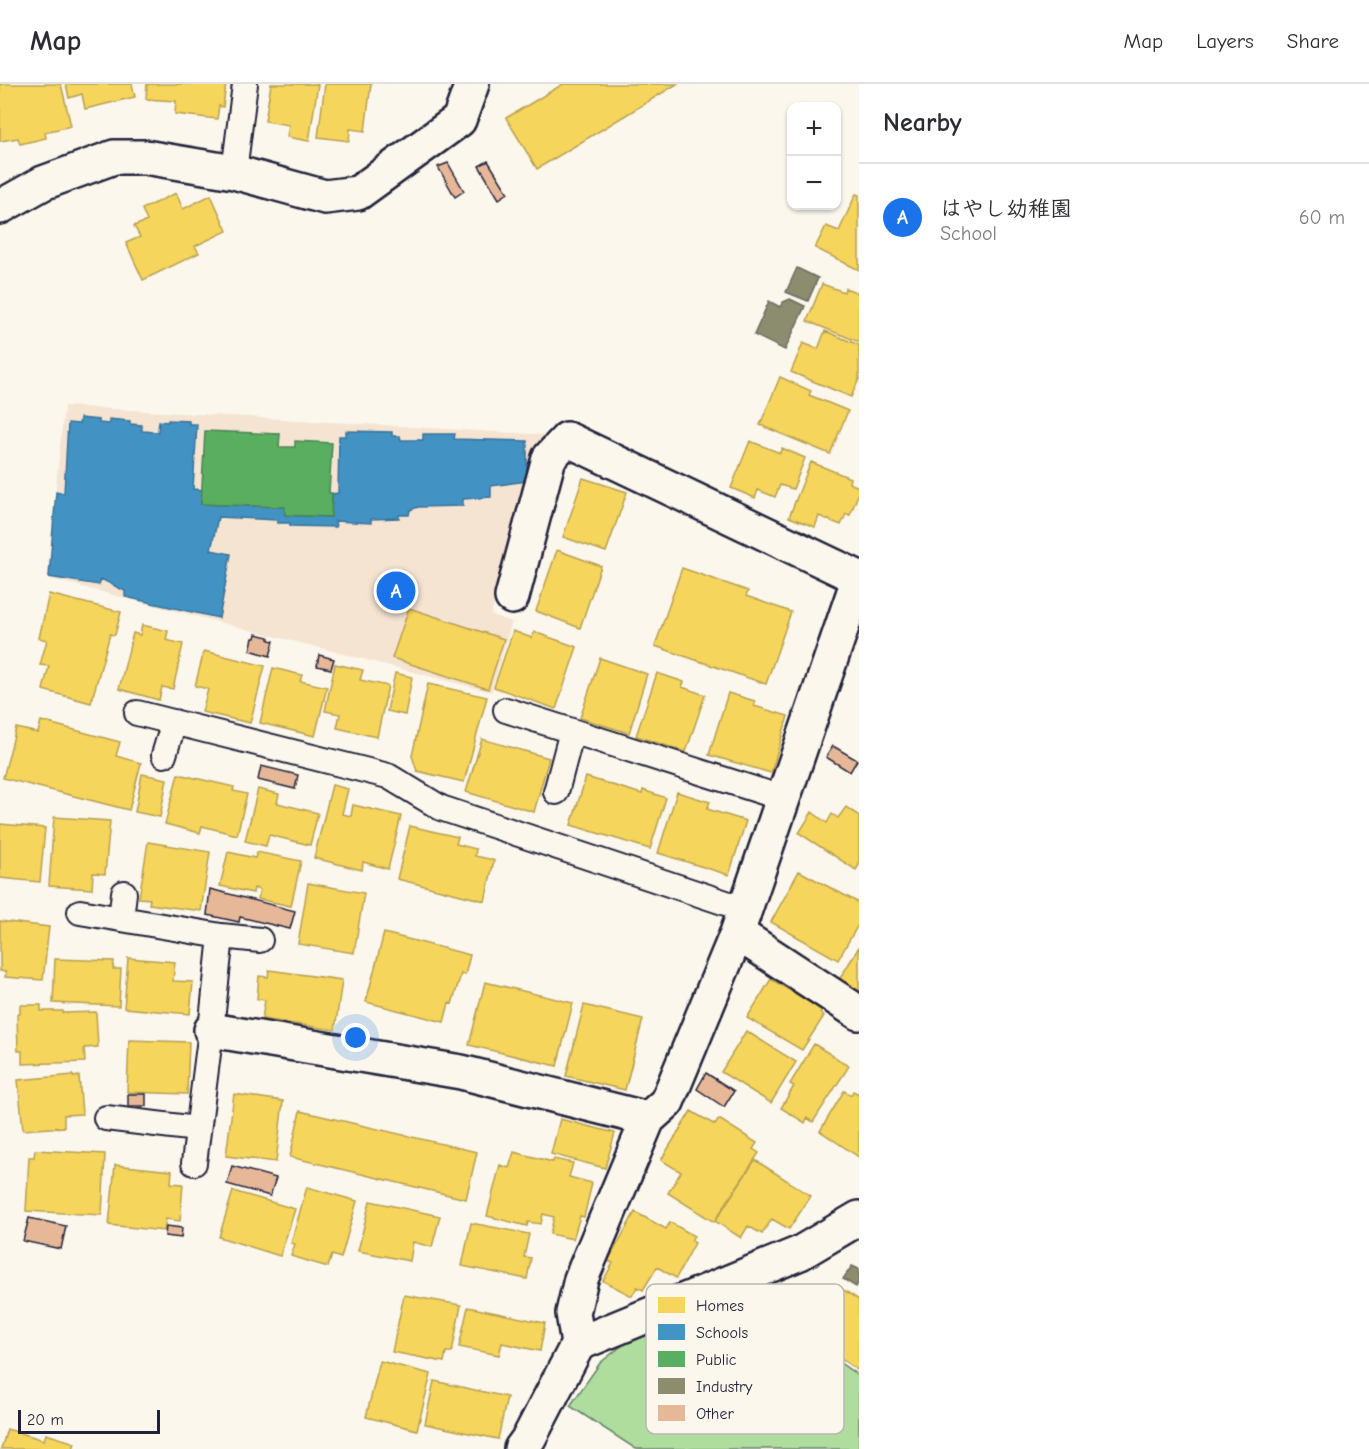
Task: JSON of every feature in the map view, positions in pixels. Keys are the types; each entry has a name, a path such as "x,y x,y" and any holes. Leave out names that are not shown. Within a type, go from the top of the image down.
{"street":[{"path":"0,207 43,183 114,157 145,157 234,172 325,197 358,194 459,120 472,84"},
{"path":"512,597 549,458 567,439 859,577 740,921 667,1102 648,1119 581,1279 573,1313 578,1344 521,1449"},
{"path":"740,921 859,1013"},
{"path":"211,1030 461,1072 648,1119"},
{"path":"724,1284 800,1253 859,1218"},
{"path":"578,1344 646,1316"}],"lane":[{"path":"234,172 245,84"},
{"path":"506,710 782,798"},
{"path":"137,713 388,776 441,808 740,921"},
{"path":"164,755 174,722"},
{"path":"556,792 572,731"},
{"path":"121,919 124,893"},
{"path":"80,912 220,936 260,940"},
{"path":"194,1163 220,936"},
{"path":"106,1118 197,1129"}],"shaded area":[{"path":"64,406 547,435 491,615 512,622 491,692 47,578"}],"green space":[{"path":"646,1334 646,1434 844,1434 844,1366 859,1376 859,1449 636,1449 570,1406 600,1363 629,1340"}],"building: Homes":[{"path":"0,84 61,84 71,126 45,132 46,138 20,144 18,138 0,141"},
{"path":"66,84 132,84 135,97 85,109 82,94 69,98"},
{"path":"147,84 226,84 223,107 219,106 217,119 175,114 176,101 146,99"},
{"path":"271,84 318,84 309,141 287,137 289,125 265,121"},
{"path":"325,84 371,84 365,131 350,129 349,141 318,137"},
{"path":"563,84 677,84 537,169 506,118"},
{"path":"176,193 183,209 211,195 227,231 195,246 199,253 143,280 126,243 140,237 134,226 147,221 142,209"},
{"path":"856,194 859,195 859,270 815,248 826,226 839,231"},
{"path":"822,284 844,292 845,288 859,293 859,342 807,321"},
{"path":"825,331 859,345 859,379 851,397 791,372 803,343 818,349"},
{"path":"780,377 811,391 809,395 848,411 830,454 760,425"},
{"path":"750,441 780,453 782,448 805,458 793,489 780,485 775,497 758,490 755,498 731,488"},
{"path":"811,462 850,478 849,483 859,487 850,515 846,514 841,525 819,516 815,527 789,517"},
{"path":"583,478 627,492 606,552 563,537"},
{"path":"557,550 601,566 580,628 536,611"},
{"path":"682,568 748,591 746,596 791,612 766,684 655,646"},
{"path":"49,594 121,612 115,635 110,634 91,703 43,690 49,666 40,665 47,640 39,638"},
{"path":"409,608 504,639 488,689 392,658"},
{"path":"142,625 168,631 166,640 183,644 173,689 162,687 159,700 119,689 133,633 140,635"},
{"path":"513,631 532,638 534,632 577,647 556,709 494,687"},
{"path":"204,651 265,666 250,723 202,712 208,689 195,686"},
{"path":"600,658 647,674 629,733 580,718"},
{"path":"335,664 363,670 360,680 388,686 377,737 337,728 340,714 325,711"},
{"path":"273,668 302,675 300,681 327,687 315,736 260,723"},
{"path":"395,673 412,677 405,715 387,711"},
{"path":"657,673 684,682 682,687 705,695 686,752 636,736"},
{"path":"428,684 487,697 464,782 417,771 412,756"},
{"path":"728,693 755,701 754,706 788,716 771,773 709,755"},
{"path":"41,721 120,742 116,756 141,763 129,810 3,778 16,728 38,733"},
{"path":"482,739 549,758 534,812 466,792"},
{"path":"142,774 167,779 160,817 135,812"},
{"path":"178,774 234,787 233,791 247,794 237,835 202,826 200,833 165,824"},
{"path":"586,777 642,794 643,790 666,798 650,849 571,825"},
{"path":"332,785 348,789 342,814 351,816 353,805 401,816 388,869 363,862 362,870 314,858"},
{"path":"258,789 279,794 277,803 318,813 310,845 269,835 266,846 245,841"},
{"path":"677,792 710,802 707,809 746,821 729,875 658,853"},
{"path":"846,807 859,816 859,865 856,870 799,833 812,812 827,823 832,814 838,818"},
{"path":"54,817 110,821 105,874 93,873 92,889 49,886"},
{"path":"0,824 45,828 40,882 0,878"},
{"path":"410,826 458,837 456,844 476,849 475,856 494,860 485,901 397,879"},
{"path":"148,842 210,852 201,911 149,904 150,899 139,898"},
{"path":"228,852 255,858 257,852 301,861 291,906 258,899 260,890 254,888 253,893 220,886"},
{"path":"799,871 859,903 859,923 838,960 771,922"},
{"path":"308,883 364,893 354,953 298,944"},
{"path":"0,921 49,927 43,980 5,977 6,972 0,971"},
{"path":"384,933 470,955 465,975 461,974 444,1022 366,1002"},
{"path":"859,947 859,992 839,980"},
{"path":"128,958 175,962 173,981 193,982 190,1014 124,1008"},
{"path":"55,959 114,961 113,969 121,969 119,1006 53,1003"},
{"path":"269,970 342,980 335,1030 262,1019 265,1000 257,999 259,976 268,977"},
{"path":"771,979 822,1010 820,1013 824,1016 802,1050 747,1018"},
{"path":"485,982 573,1003 557,1066 469,1045"},
{"path":"20,1005 41,1005 41,1011 96,1012 98,1047 84,1048 85,1062 22,1064 22,1051 18,1051 17,1014 20,1014"},
{"path":"584,1005 643,1019 625,1090 566,1076"},
{"path":"746,1031 796,1062 771,1103 721,1072"},
{"path":"129,1040 189,1042 187,1094 127,1092"},
{"path":"814,1044 849,1066 813,1122 807,1118 805,1123 781,1108 794,1086 790,1084"},
{"path":"73,1075 73,1077 79,1076 82,1114 64,1115 64,1127 23,1130 18,1080"},
{"path":"844,1091 851,1095 853,1091 859,1094 859,1157 820,1131"},
{"path":"234,1094 283,1101 276,1162 226,1156"},
{"path":"300,1111 477,1152 466,1199 290,1157"},
{"path":"691,1111 715,1125 719,1119 757,1143 753,1149 759,1153 714,1222 668,1193 681,1172 661,1160"},
{"path":"560,1119 615,1133 605,1168 551,1154"},
{"path":"35,1150 105,1154 102,1215 26,1211 29,1157 34,1157"},
{"path":"514,1152 553,1162 554,1159 573,1163 569,1177 592,1183 584,1217 580,1216 573,1239 550,1234 554,1217 543,1214 541,1224 528,1222 527,1226 487,1216 500,1165 509,1168"},
{"path":"755,1160 811,1196 789,1229 772,1219 762,1234 748,1226 741,1238 715,1221"},
{"path":"115,1165 172,1171 171,1183 183,1184 180,1221 166,1219 164,1231 109,1225"},
{"path":"307,1187 357,1201 341,1258 332,1255 328,1267 291,1256 295,1244 291,1243"},
{"path":"233,1191 295,1209 280,1256 219,1237"},
{"path":"370,1201 440,1216 432,1247 413,1242 410,1261 358,1251"},
{"path":"635,1212 666,1229 670,1222 694,1236 691,1240 695,1243 676,1278 657,1267 643,1290 637,1287 632,1296 603,1281 613,1263 608,1261"},
{"path":"471,1223 529,1234 524,1257 531,1258 527,1279 462,1266"},
{"path":"844,1290 859,1300 859,1371 844,1361"},
{"path":"404,1295 461,1305 452,1352 446,1352 444,1362 392,1352"},
{"path":"468,1307 545,1323 540,1351 502,1343 499,1355 459,1347"},
{"path":"380,1361 431,1374 417,1430 366,1417"},
{"path":"434,1381 507,1397 498,1439 425,1424"},
{"path":"7,1429 44,1440 46,1434 75,1443 73,1449 1,1449"}],"building: Schools":[{"path":"80,418 99,420 99,423 109,424 109,419 130,421 130,424 142,425 142,431 158,432 159,421 189,421 189,424 197,424 193,489 202,490 201,504 285,507 285,515 331,517 332,494 338,493 339,436 346,436 346,431 392,432 392,436 400,436 401,440 423,440 423,434 455,434 454,439 527,441 527,481 491,486 491,497 463,499 463,506 418,507 410,510 409,515 399,515 399,518 371,519 371,523 335,521 336,527 290,526 290,523 277,523 277,520 218,517 211,550 231,554 219,618 125,597 125,591 101,579 99,585 49,577 56,492 64,493 68,423 79,424"}],"building: Public":[{"path":"205,431 280,434 279,447 295,447 295,441 332,443 329,493 332,493 331,517 285,515 285,507 201,504"}],"building: Industry":[{"path":"797,268 818,278 808,301 786,292"},
{"path":"790,299 805,306 785,350 754,335 769,301 780,307 783,302"},
{"path":"852,1266 859,1269 859,1282 856,1287 843,1279"}],"building: Other":[{"path":"488,161 508,193 499,199 479,166"},
{"path":"448,163 464,191 455,197 438,167"},
{"path":"256,634 269,637 269,640 274,641 270,656 250,650"},
{"path":"319,655 334,659 331,669 317,666"},
{"path":"833,746 857,760 850,772 826,757"},
{"path":"261,766 298,775 295,789 258,780"},
{"path":"210,889 295,911 290,929 240,917 239,922 207,915"},
{"path":"706,1073 734,1091 724,1107 697,1089"},
{"path":"128,1094 146,1094 146,1106 128,1106"},
{"path":"232,1166 276,1178 270,1196 227,1184"},
{"path":"29,1218 66,1226 61,1249 23,1241"},
{"path":"166,1226 182,1228 181,1238 165,1236"}],"place":[{"name":"はやし幼稚園","path":"396,591"}]}
